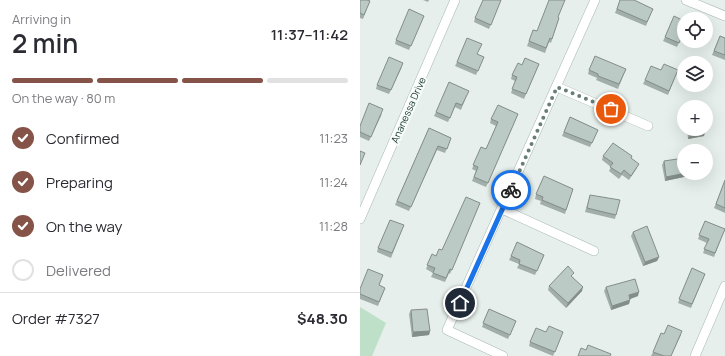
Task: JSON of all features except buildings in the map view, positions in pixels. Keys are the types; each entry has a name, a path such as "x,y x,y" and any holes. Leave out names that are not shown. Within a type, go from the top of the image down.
{"street":[{"name":"Ananessa Drive","path":"360,219 455,0"},
{"path":"503,356 448,330 595,0"},
{"path":"686,0 725,16"},
{"path":"557,87 648,126"},
{"path":"502,209 594,251"},
{"path":"695,356 725,286"}],"green space":[{"path":"360,307 386,323 372,356 360,356"}],"way so far":[{"path":"511,190 557,87 611,109"}],"route":[{"path":"460,303 511,190"}]}
